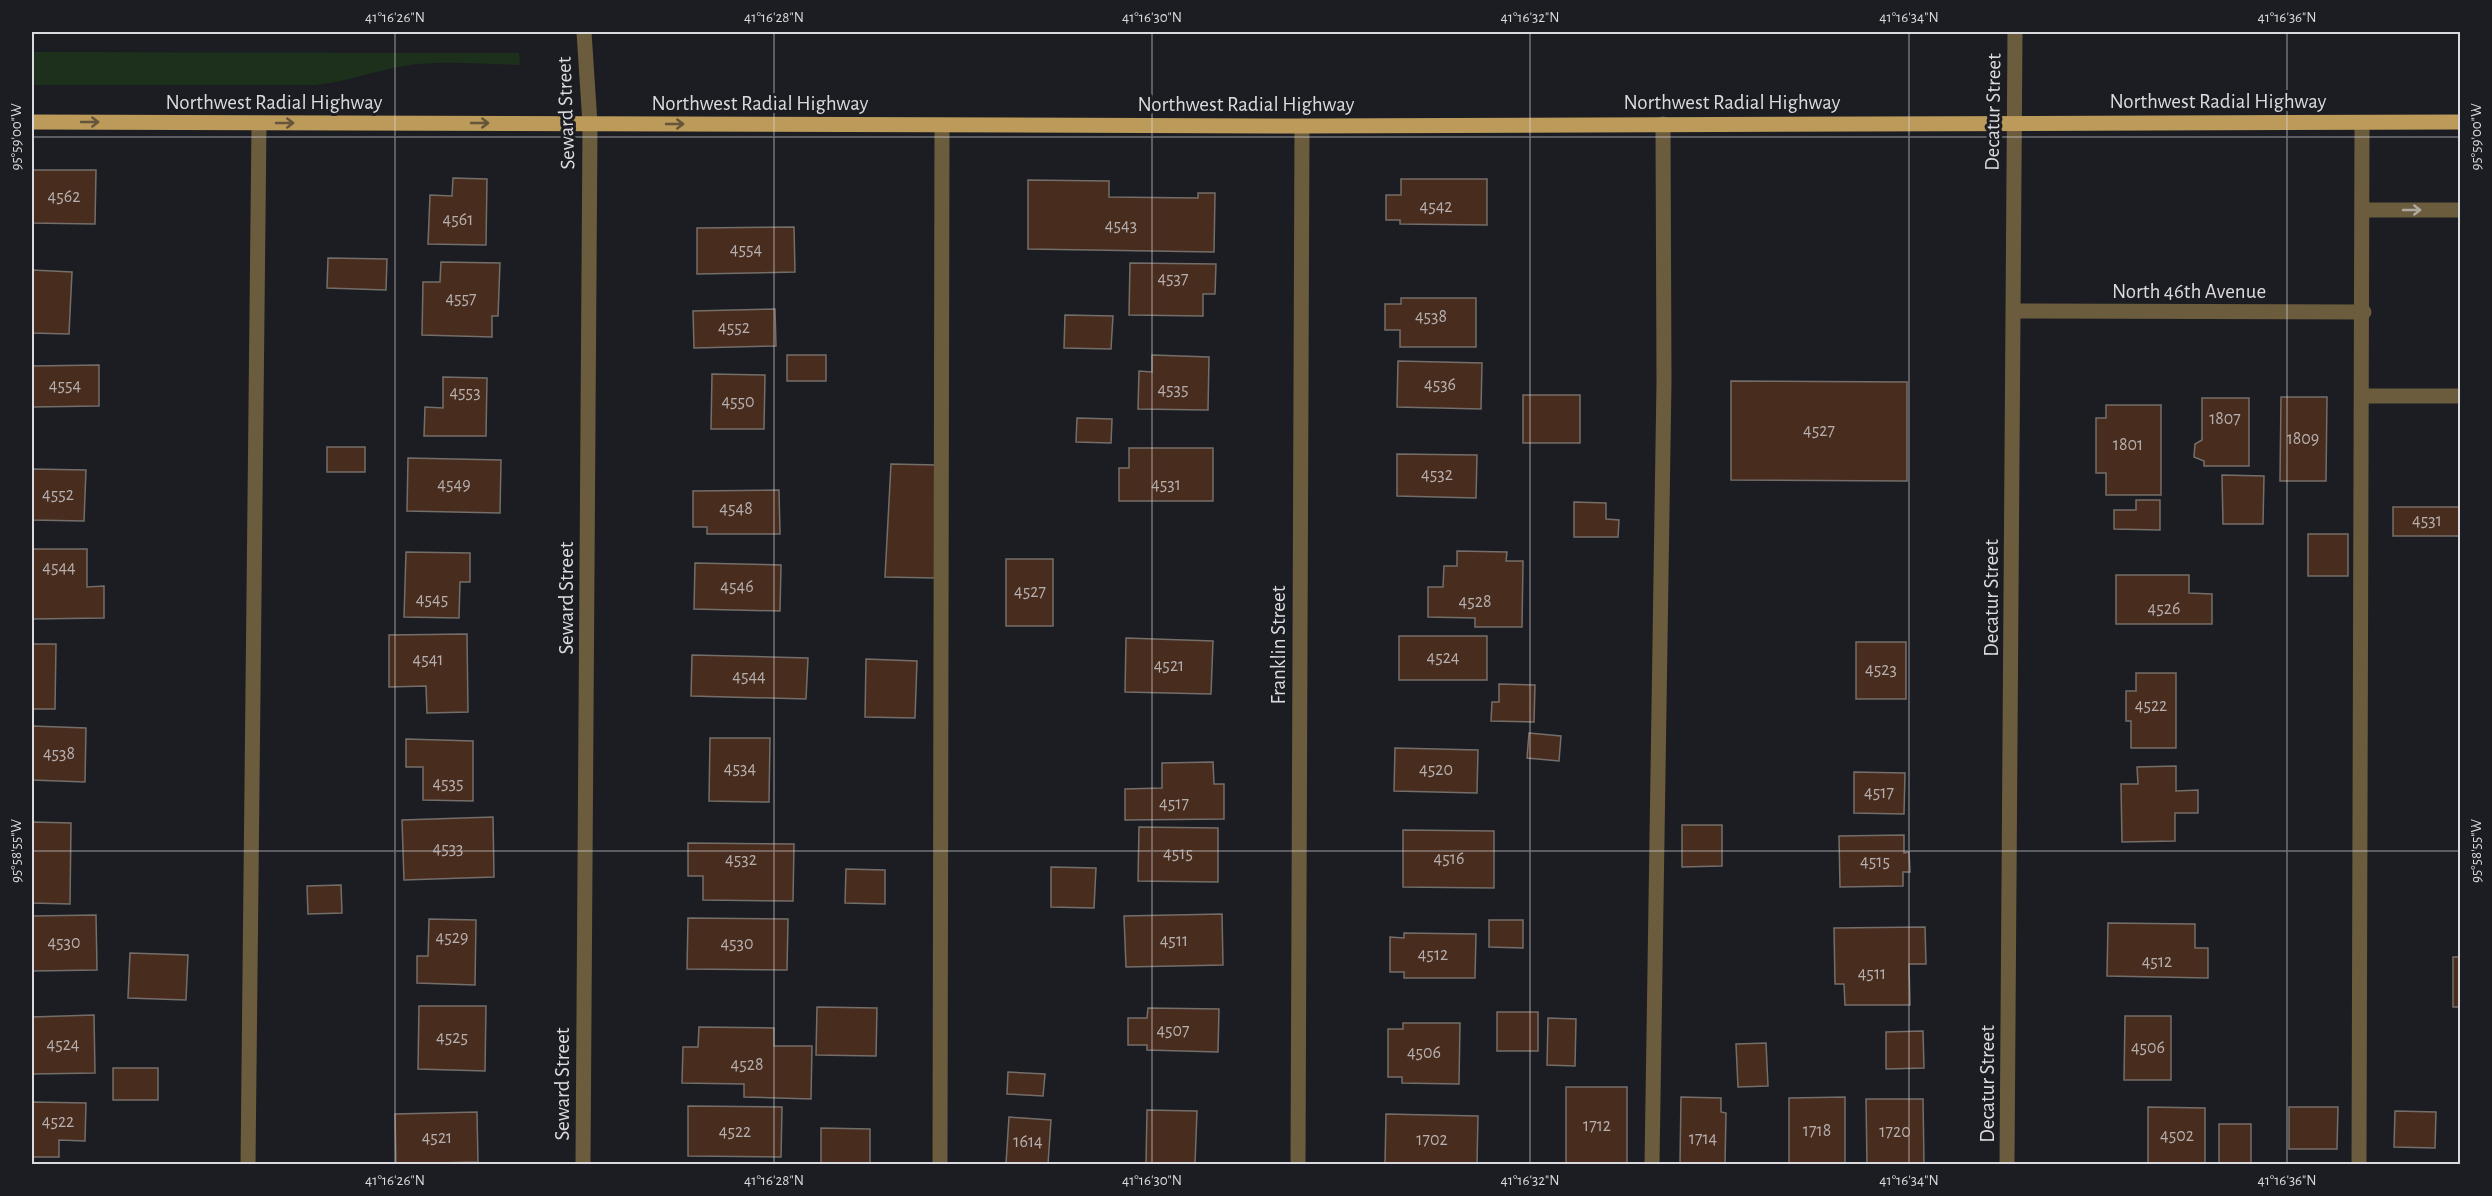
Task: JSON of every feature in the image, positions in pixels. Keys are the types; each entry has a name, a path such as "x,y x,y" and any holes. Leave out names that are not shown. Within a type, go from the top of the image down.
{"main road":[{"name":"Northwest Radial Highway","path":"32,122 1302,126 2460,122"}],"street":[{"name":"Seward Street","path":"583,1164 590,124 584,32"},
{"name":"Decatur Street","path":"2007,1164 2015,32"},
{"path":"248,1164 259,123"},
{"path":"2359,1164 2364,312 2362,123"},
{"path":"1652,1164 1664,381 1663,124"},
{"path":"940,1164 942,125"},
{"name":"Franklin Street","path":"1298,1164 1302,126"},
{"path":"2363,210 2460,210"},
{"name":"North 46th Avenue","path":"2014,311 2364,312"},
{"path":"2363,396 2460,396"}],"green space":[{"path":"32,52 519,53 520,65 418,64 315,85 32,85"}],"building":[{"path":"32,170 96,170 95,224 32,223"},
{"path":"453,178 487,179 486,245 428,244 430,195 452,196"},
{"path":"1401,179 1487,179 1487,225 1400,224 1400,220 1386,220 1386,195 1401,195"},
{"path":"1028,180 1109,181 1109,197 1198,198 1198,193 1215,193 1214,252 1028,249"},
{"path":"794,227 795,272 697,274 697,228"},
{"path":"328,258 387,259 386,290 327,288"},
{"path":"441,262 500,263 498,316 492,316 492,337 422,335 423,282 440,282"},
{"path":"1130,263 1216,264 1215,294 1203,294 1203,316 1129,315"},
{"path":"32,270 72,272 69,334 32,333"},
{"path":"1401,298 1476,298 1476,347 1400,347 1400,330 1385,330 1385,304 1401,304"},
{"path":"775,309 776,346 694,348 693,311"},
{"path":"1065,315 1113,316 1111,349 1064,348"},
{"path":"787,355 826,355 826,381 787,381"},
{"path":"1152,355 1209,357 1208,410 1138,409 1139,371 1152,372"},
{"path":"1398,361 1482,363 1481,409 1397,407"},
{"path":"99,365 99,406 32,407 32,366"},
{"path":"712,374 765,375 764,429 711,429"},
{"path":"443,377 487,378 486,436 424,436 425,407 443,408"},
{"path":"1731,381 1907,382 1907,481 1731,480"},
{"path":"1523,395 1580,395 1580,443 1523,443"},
{"path":"2281,397 2327,397 2326,481 2280,481"},
{"path":"2202,398 2249,398 2249,466 2204,466 2204,461 2194,457 2195,444 2202,440"},
{"path":"2106,405 2161,405 2161,495 2106,495 2106,473 2096,473 2096,418 2106,418"},
{"path":"1077,418 1112,419 1111,443 1076,442"},
{"path":"327,447 365,447 365,472 327,472"},
{"path":"1129,448 1213,448 1213,501 1119,501 1119,468 1129,468"},
{"path":"1397,454 1477,455 1476,498 1397,496"},
{"path":"408,458 501,460 500,513 407,511"},
{"path":"891,464 937,465 935,578 885,577"},
{"path":"32,469 86,470 84,521 32,520"},
{"path":"2222,475 2264,476 2263,524 2223,524"},
{"path":"779,490 780,534 707,534 707,527 693,527 693,491"},
{"path":"2136,500 2160,500 2160,530 2114,529 2114,510 2136,510"},
{"path":"1574,502 1606,503 1606,519 1619,520 1618,537 1574,537"},
{"path":"2393,507 2460,507 2460,536 2393,536"},
{"path":"2308,534 2348,534 2348,576 2308,576"},
{"path":"32,549 87,549 87,587 104,586 104,618 32,619"},
{"path":"1457,551 1507,552 1506,561 1523,561 1522,627 1475,627 1475,618 1428,617 1428,587 1443,587 1444,566 1457,566"},
{"path":"406,552 470,553 470,582 460,582 459,618 404,617"},
{"path":"1006,559 1053,559 1053,626 1006,626"},
{"path":"695,563 781,565 780,611 694,609"},
{"path":"2116,575 2189,575 2189,593 2212,594 2212,624 2116,624"},
{"path":"467,634 468,712 427,713 426,686 389,687 389,635"},
{"path":"1399,636 1487,636 1487,680 1399,680"},
{"path":"1126,638 1213,641 1211,694 1125,692"},
{"path":"1856,642 1906,642 1906,699 1856,699"},
{"path":"32,644 56,644 55,709 32,709"},
{"path":"692,655 808,658 806,699 691,696"},
{"path":"866,659 917,661 915,718 865,717"},
{"path":"2136,673 2176,673 2176,748 2131,748 2131,721 2126,721 2126,691 2136,691"},
{"path":"1499,684 1535,685 1534,722 1491,721 1492,702 1499,702"},
{"path":"32,726 86,728 85,782 32,780"},
{"path":"1529,733 1561,736 1559,761 1527,758"},
{"path":"710,738 770,738 769,802 709,801"},
{"path":"406,739 473,741 473,801 423,800 423,767 406,767"},
{"path":"1395,748 1478,750 1477,793 1394,791"},
{"path":"1213,762 1214,784 1224,784 1224,819 1125,820 1125,789 1162,788 1162,763"},
{"path":"2176,766 2176,791 2198,790 2198,813 2175,813 2175,841 2122,842 2121,784 2138,784 2137,767"},
{"path":"1854,772 1905,773 1904,814 1854,813"},
{"path":"493,817 494,877 404,880 402,820"},
{"path":"32,822 71,823 70,904 32,903"},
{"path":"1682,825 1722,825 1722,866 1682,867"},
{"path":"1139,827 1218,828 1218,882 1138,881"},
{"path":"1403,830 1494,831 1494,888 1403,887"},
{"path":"1904,835 1904,853 1909,852 1910,872 1903,872 1903,886 1840,887 1839,836"},
{"path":"688,843 794,844 793,901 703,900 703,876 688,876"},
{"path":"1051,867 1096,868 1094,908 1051,907"},
{"path":"846,869 885,870 885,904 845,903"},
{"path":"341,885 342,913 308,914 307,886"},
{"path":"1222,914 1223,965 1126,967 1124,916"},
{"path":"96,915 97,970 32,971 32,916"},
{"path":"688,918 788,919 787,970 687,969"},
{"path":"429,919 476,920 475,985 417,983 417,956 428,956"},
{"path":"1489,920 1523,920 1523,948 1489,947"},
{"path":"2108,923 2195,924 2195,948 2208,948 2208,978 2107,976"},
{"path":"1925,927 1926,964 1909,964 1910,1005 1845,1005 1844,984 1835,984 1834,928"},
{"path":"1404,933 1476,934 1475,978 1404,978 1404,972 1390,972 1390,937 1404,938"},
{"path":"130,953 188,955 186,1000 128,998"},
{"path":"2453,957 2460,957 2460,1007 2453,1007"},
{"path":"419,1006 486,1006 485,1071 418,1069"},
{"path":"817,1007 877,1008 876,1056 816,1055"},
{"path":"1148,1008 1219,1009 1218,1052 1147,1050 1147,1045 1128,1045 1128,1018 1147,1018"},
{"path":"1497,1012 1538,1012 1538,1051 1497,1051"},
{"path":"94,1015 95,1073 32,1074 32,1017"},
{"path":"2125,1016 2171,1016 2171,1080 2124,1080"},
{"path":"1548,1018 1576,1019 1575,1066 1547,1065"},
{"path":"1403,1023 1460,1023 1459,1084 1402,1083 1402,1077 1388,1077 1388,1029 1403,1029"},
{"path":"699,1027 774,1028 774,1046 812,1046 811,1099 744,1097 744,1084 682,1083 683,1047 698,1047"},
{"path":"1923,1031 1924,1068 1886,1069 1886,1032"},
{"path":"1766,1043 1768,1086 1738,1087 1736,1044"},
{"path":"113,1068 158,1068 158,1100 113,1100"},
{"path":"1008,1072 1045,1074 1043,1096 1007,1094"},
{"path":"1566,1087 1627,1087 1627,1164 1566,1164"},
{"path":"1681,1097 1721,1098 1721,1112 1726,1113 1725,1164 1680,1164"},
{"path":"1845,1097 1845,1164 1789,1164 1789,1098"},
{"path":"1866,1099 1923,1099 1924,1164 1867,1164"},
{"path":"32,1102 86,1103 85,1141 59,1140 59,1157 32,1157"},
{"path":"688,1106 782,1107 781,1157 688,1156"},
{"path":"2148,1107 2205,1108 2205,1164 2148,1164"},
{"path":"2289,1107 2338,1107 2337,1149 2289,1149"},
{"path":"1147,1110 1197,1111 1195,1164 1146,1164"},
{"path":"2395,1111 2436,1112 2435,1148 2394,1147"},
{"path":"477,1112 478,1162 396,1164 395,1114"},
{"path":"1386,1114 1478,1116 1477,1164 1385,1164"},
{"path":"1009,1117 1051,1120 1048,1164 1006,1164"},
{"path":"2219,1124 2251,1124 2251,1164 2219,1164"},
{"path":"821,1128 870,1129 870,1164 821,1164"}]}
